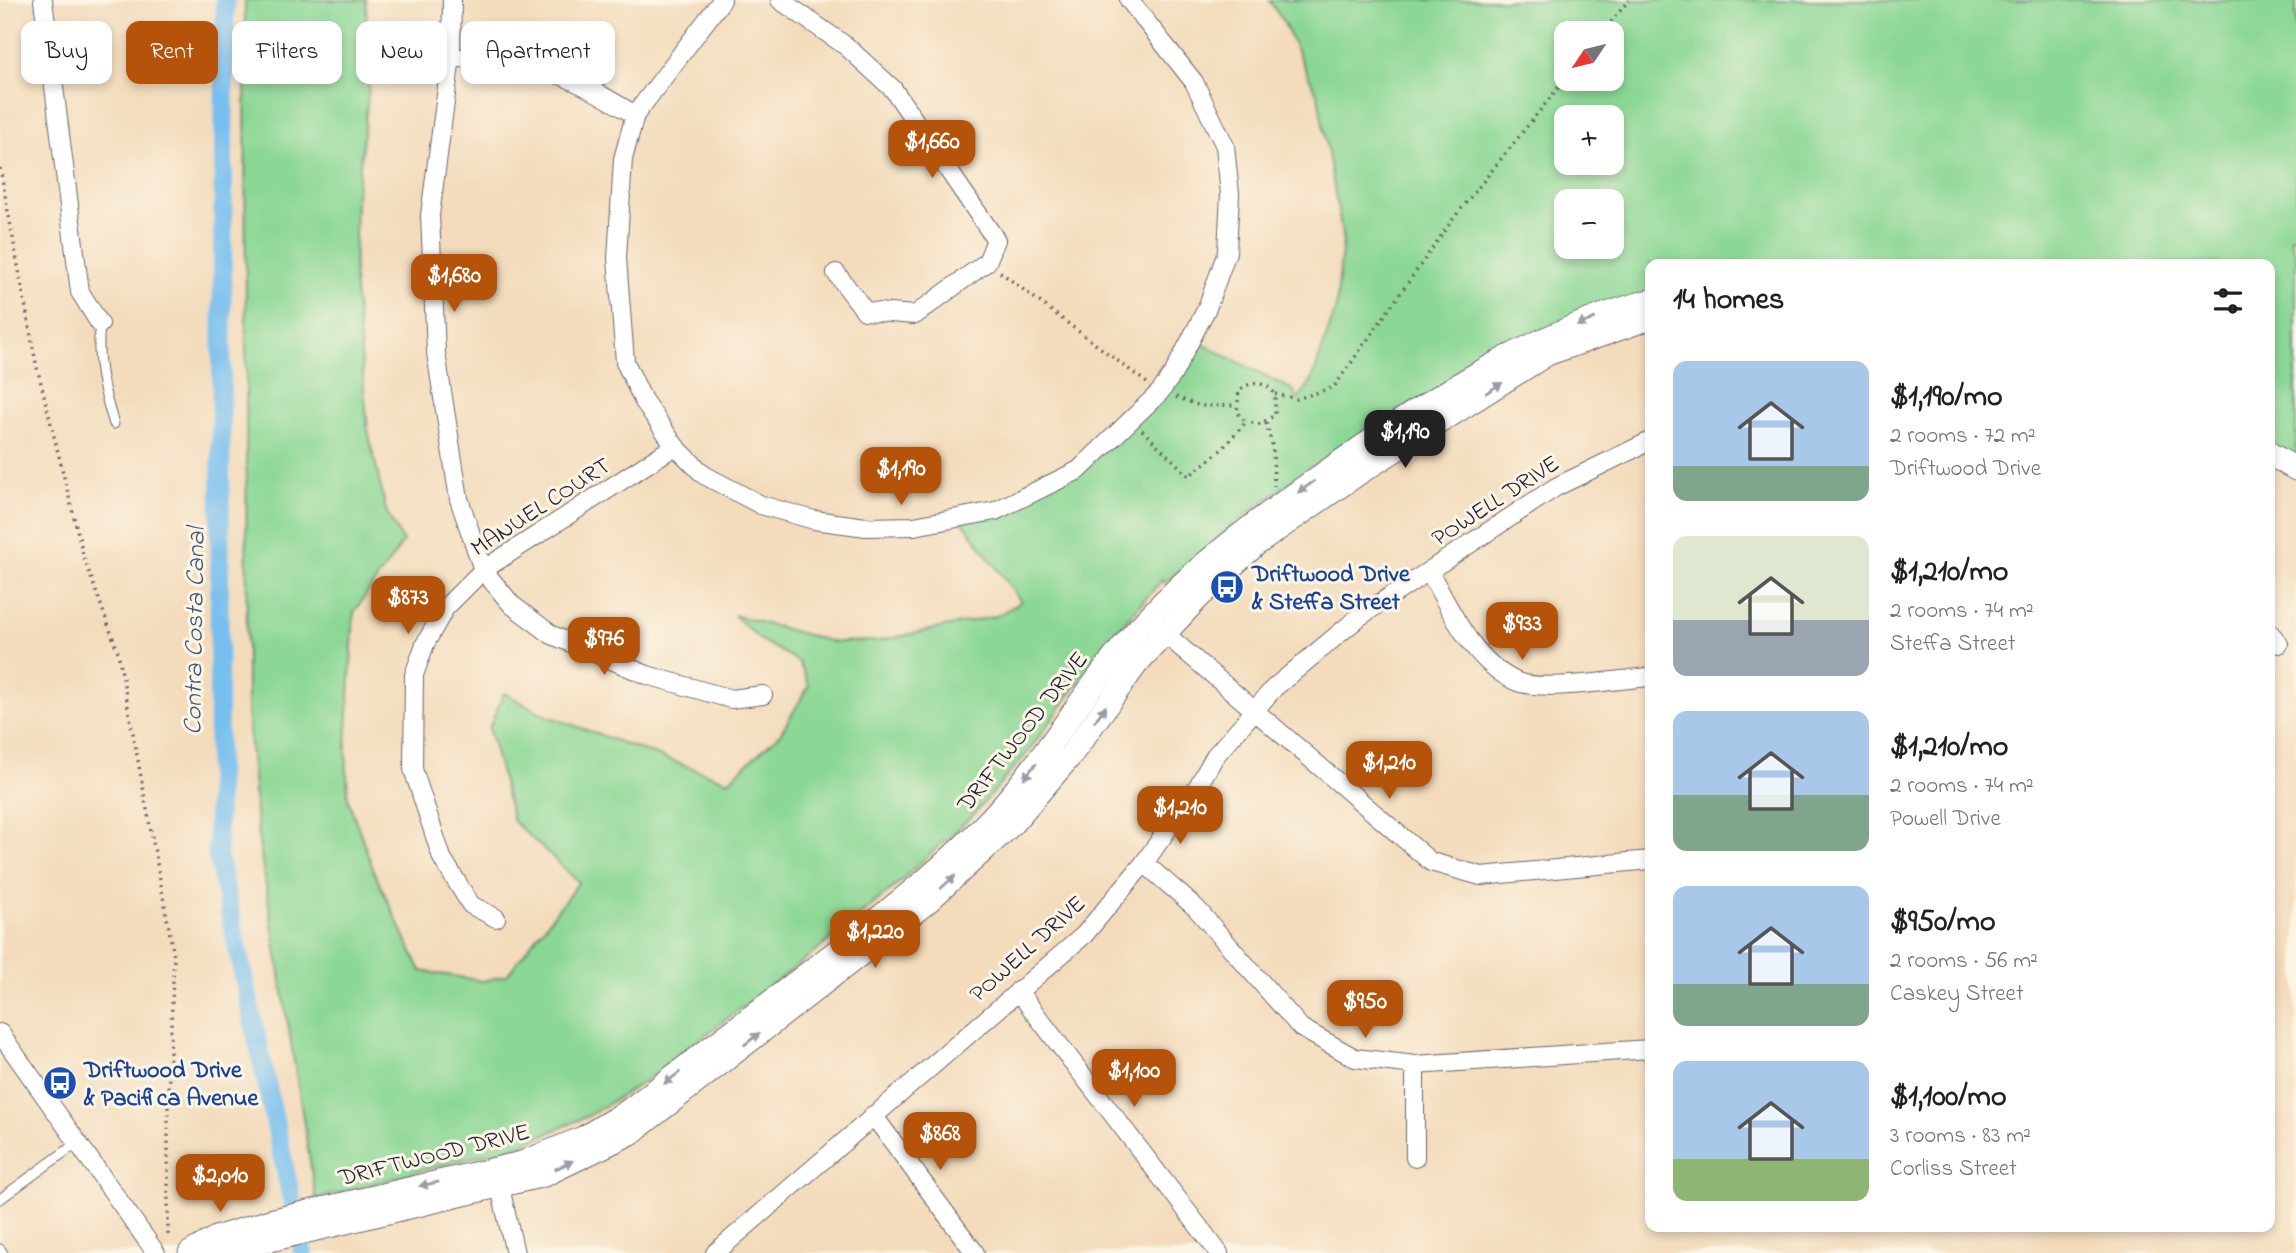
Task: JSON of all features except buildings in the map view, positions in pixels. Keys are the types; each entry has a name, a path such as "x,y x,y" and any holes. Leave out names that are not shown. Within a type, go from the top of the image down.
{"street":[{"path":"43,0 80,292 100,324"},
{"path":"452,0 451,57 430,215 436,353 459,499 483,570 512,605 552,635 647,675 731,699 763,695"},
{"path":"722,0 635,115 623,159 617,258 625,362 643,400 675,446 704,475 761,505 814,520 866,527 914,526 995,511 1079,470 1133,421 1160,392 1173,374 1207,309 1227,252 1230,194 1225,146 1194,82 1129,0"},
{"path":"780,0 846,46 893,89 996,240 987,262 915,315 865,311 836,273"},
{"path":"451,57 522,64 551,72 589,88 635,115"},
{"name":"DRIFTWOOD DRIVE","path":"497,1177 583,1138 631,1109 909,894 991,819 1051,746 1115,654 1146,620 1194,571 1274,509 1366,444 1542,340 1617,309 1645,302"},
{"name":"DRIFTWOOD DRIVE","path":"215,1253 274,1238 320,1219 497,1177 544,1175 631,1133 926,902 1011,825 1071,755 1137,663 1199,597 1255,545 1359,473 1547,354 1645,320"},
{"name":"POWELL DRIVE","path":"724,1251 873,1115 1084,935 1144,863 1215,757 1252,709 1359,617 1556,487 1645,443"},
{"name":"MANUEL COURT","path":"496,918 471,905 442,858 413,769 414,676 425,644 445,608 483,570 675,446"},
{"path":"2275,457 2296,470"},
{"path":"2275,472 2296,485"},
{"path":"1429,572 1464,633 1487,661 1517,682 1557,685 1645,677"},
{"path":"1146,620 1166,634 1432,862 1481,876 1645,860"},
{"path":"1144,863 1196,908 1301,1028 1355,1059 1415,1065 1645,1049"},
{"path":"1018,991 1219,1253"},
{"path":"0,1033 77,1143 162,1247"},
{"path":"1415,1065 1415,1158"},
{"path":"873,1115 975,1253"},
{"path":"497,1177 515,1253"},
{"name":"DRIFTWOOD DRIVE","path":"190,1253 216,1238 274,1238"}],"lane":[{"path":"100,324 97,350 100,381 114,424"},
{"path":"0,1199 77,1143"}],"path":[{"path":"1612,21 1629,0"},
{"path":"1266,423 1246,422 1237,412 1239,391 1251,383 1265,384 1275,394 1297,399 1334,387 1453,219 1556,91"},
{"path":"0,168 36,363 84,558 118,652 174,956 162,1247"},
{"path":"987,262 1160,392 1200,406 1236,405"},
{"path":"1266,423 1277,408 1275,394"},
{"path":"1133,421 1189,477 1222,449 1246,422"},
{"path":"1266,423 1273,449 1274,509"}],"green space":[{"path":"245,0 366,0 367,21 356,21 356,84 369,84 369,87 356,199 354,280 368,430 386,511 403,542 354,612 346,747 348,799 375,874 421,971 483,981 507,975 579,882 513,821 489,728 504,693 545,715 728,781 780,734 809,686 799,662 759,639 734,615 833,642 879,641 996,616 1021,602 961,519 1079,470 1133,421 1191,338 1293,390 1298,399 1312,380 1336,308 1343,239 1318,96 1283,21 1269,0 2296,0 2296,237 2290,238 2296,255 2296,460 2275,447 2275,259 1645,259 1645,294 1416,402 1299,476 1236,522 1165,583 1162,580 1109,640 1029,751 974,814 894,887 819,949 639,1085 588,1116 523,1144 316,1199 258,836 247,710 245,84 342,84 342,21 245,21"}],"waterway":[{"name":"Contra Costa Canal","path":"225,0 217,853 303,1253"}],"place":[{"name":"Driftwood Drive & Steffa Street","path":"1227,587"},
{"name":"Driftwood Drive & Pacifica Avenue","path":"60,1083"}]}
